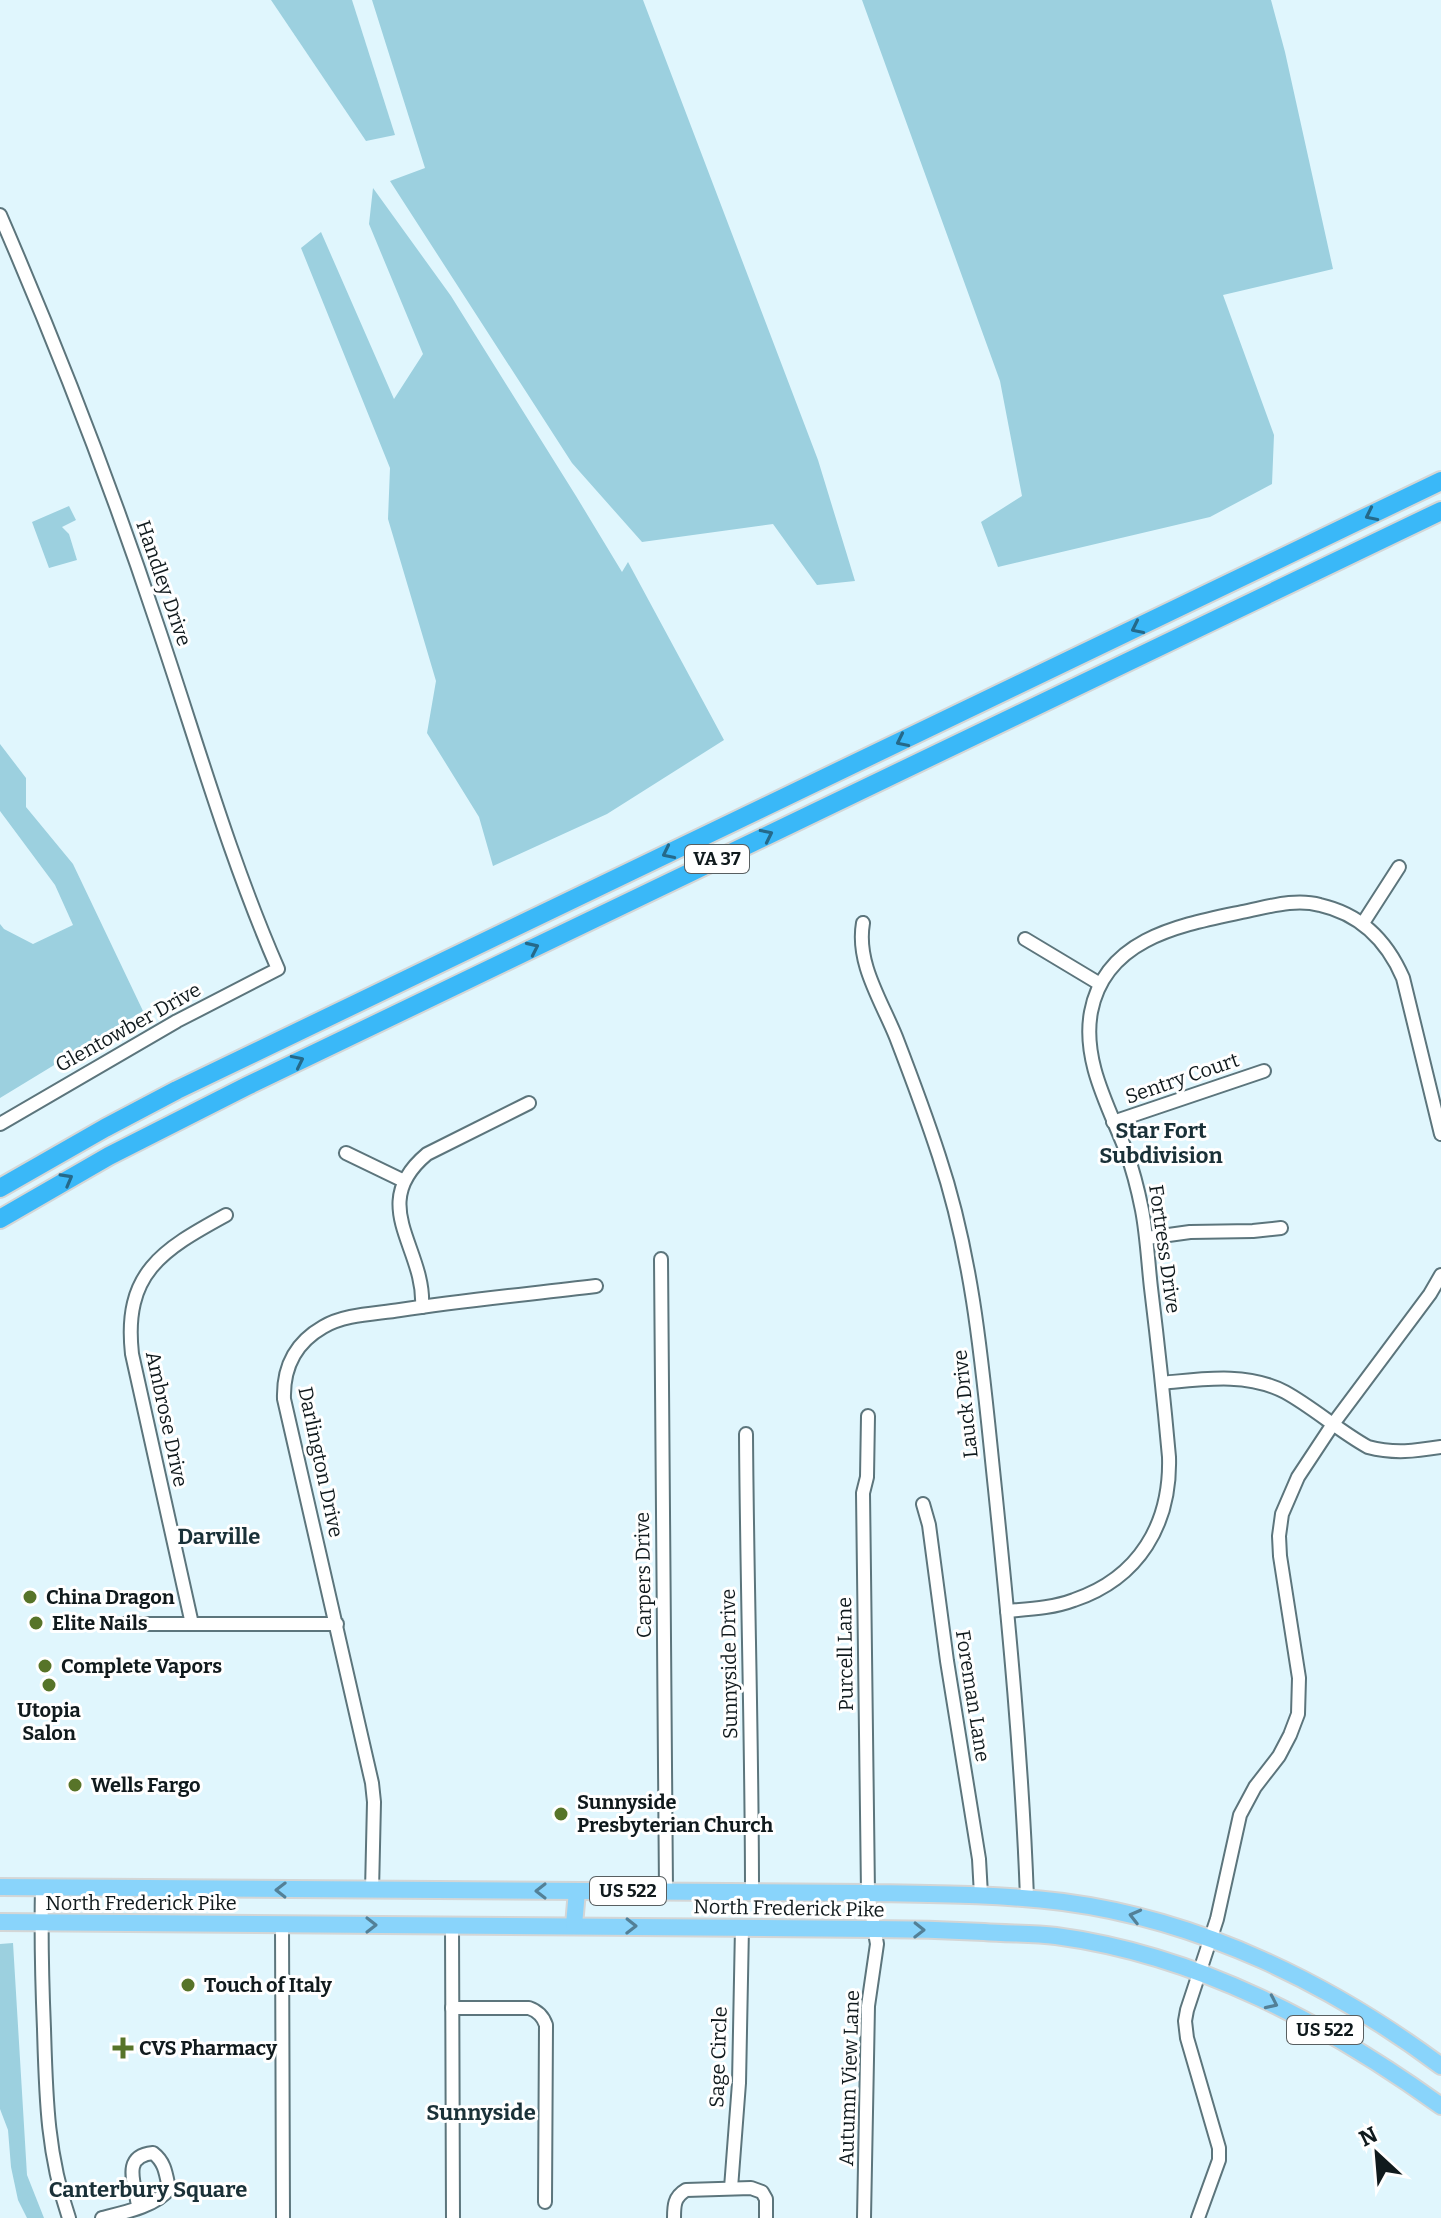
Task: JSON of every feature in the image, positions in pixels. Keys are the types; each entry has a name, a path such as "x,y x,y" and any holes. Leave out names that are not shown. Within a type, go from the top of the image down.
{"highway":[{"name":"VA 37","path":"0,1188 177,1090 1441,481"},
{"name":"VA 37","path":"0,1219 109,1156 261,1079 1441,511"}],"main road":[{"name":"North Frederick Pike","path":"0,1887 868,1893 1027,1898 1098,1908 1210,1938 1254,1956 1339,1999 1374,2019 1441,2066"},
{"path":"574,1925 577,1891"},
{"name":"North Frederick Pike","path":"0,1922 742,1927 1058,1936 1130,1951 1200,1973 1262,1998 1375,2060 1441,2106"}],"street":[{"name":"Handley Drive","path":"0,215 95,448 158,625 236,862 278,969"},
{"path":"1363,923 1399,867"},
{"name":"Fortress Drive","path":"1007,1611 1054,1606 1092,1593 1125,1570 1149,1543 1162,1516 1170,1481 1147,1238 1134,1176 1096,1074 1089,1039 1091,1010 1100,984 1112,968 1142,942 1161,932 1197,922 1301,902 1338,910 1363,923 1384,944 1396,962 1403,978 1441,1134"},
{"name":"Lauck Drive","path":"863,923 861,936 865,963 908,1068 939,1156 966,1256 983,1374 1007,1611 1023,1787 1027,1898"},
{"path":"1025,939 1100,984"},
{"name":"Glentowber Drive","path":"0,1124 177,1021 278,969"},
{"name":"Sentry Court","path":"1113,1122 1264,1071"},
{"path":"422,1307 422,1285 399,1212 404,1181 415,1164 427,1154 529,1103"},
{"path":"346,1153 404,1181"},
{"name":"Ambrose Drive","path":"192,1624 132,1354 131,1324 140,1285 155,1262 176,1243 226,1215"},
{"path":"1147,1238 1190,1232 1281,1228"},
{"name":"Carpers Drive","path":"661,1259 666,1891"},
{"path":"1198,2218 1219,2160 1219,2148 1187,2038 1187,2010 1217,1919 1240,1815 1255,1787 1279,1756 1298,1714 1299,1678 1280,1556 1282,1514 1298,1477 1333,1424 1441,1275"},
{"name":"Darlington Drive","path":"372,1891 372,1783 284,1399 286,1371 304,1342 325,1326 348,1318 596,1286"},
{"path":"1162,1383 1202,1379 1252,1380 1285,1392 1368,1447 1409,1452 1441,1447"},
{"name":"Purcell Lane","path":"868,1416 867,1477 863,1493 868,1893"},
{"name":"Sunnyside Drive","path":"746,1434 752,1892"},
{"name":"Foreman Lane","path":"923,1504 929,1525 979,1859 981,1895"},
{"path":"124,1624 337,1624"},
{"path":"42,1887 47,2122 58,2185 69,2218"},
{"name":"Autumn View Lane","path":"864,2218 868,2006 877,1944 868,1893"},
{"path":"282,1924 283,2218"},
{"path":"452,1925 453,2218"},
{"name":"Sage Circle","path":"731,2188 739,2083 742,1927"},
{"path":"452,2008 529,2008 540,2013 544,2019 545,2202"},
{"path":"674,2218 674,2202 686,2190 731,2188 751,2188 762,2192 766,2199 766,2218"},
{"path":"102,2218 138,2206"}],"shaded area":[{"path":"271,0 352,0 395,135 366,141"},
{"path":"372,0 643,0 818,460 855,581 817,585 773,524 642,542 572,463 390,181 425,168"},
{"path":"862,0 1271,0 1333,269 1223,295 1274,435 1272,484 1210,517 998,567 981,522 1022,496 1000,381"},
{"path":"373,188 451,296 622,572 628,562 724,740 607,814 493,866 479,817 427,733 436,681 388,519 390,468 301,248 321,232 394,399 423,354 369,224"},
{"path":"69,506 76,520 62,527 69,534 77,560 49,568 32,522"},
{"path":"0,744 26,778 26,807 73,864 143,1011 0,1098 0,924 33,944 73,925 55,885 0,811"},
{"path":"13,1943 27,2175 44,2218 27,2218 18,2200 8,2130 0,2109 0,1944"}],"place":[{"name":"China Dragon","path":"30,1597"},
{"name":"Elite Nails","path":"36,1623"},
{"name":"Complete Vapors","path":"45,1666"},
{"name":"Utopia Salon","path":"49,1685"},
{"name":"Wells Fargo","path":"75,1785"},
{"name":"Sunnyside Presbyterian Church","path":"561,1814"},
{"name":"Touch of Italy","path":"188,1985"},
{"name":"CVS Pharmacy","path":"123,2048"}],"district":[{"name":"Star Fort Subdivision","path":"1161,1142"},
{"name":"Darville","path":"219,1536"},
{"name":"Sunnyside","path":"481,2112"},
{"name":"Canterbury Square","path":"148,2189"}]}
